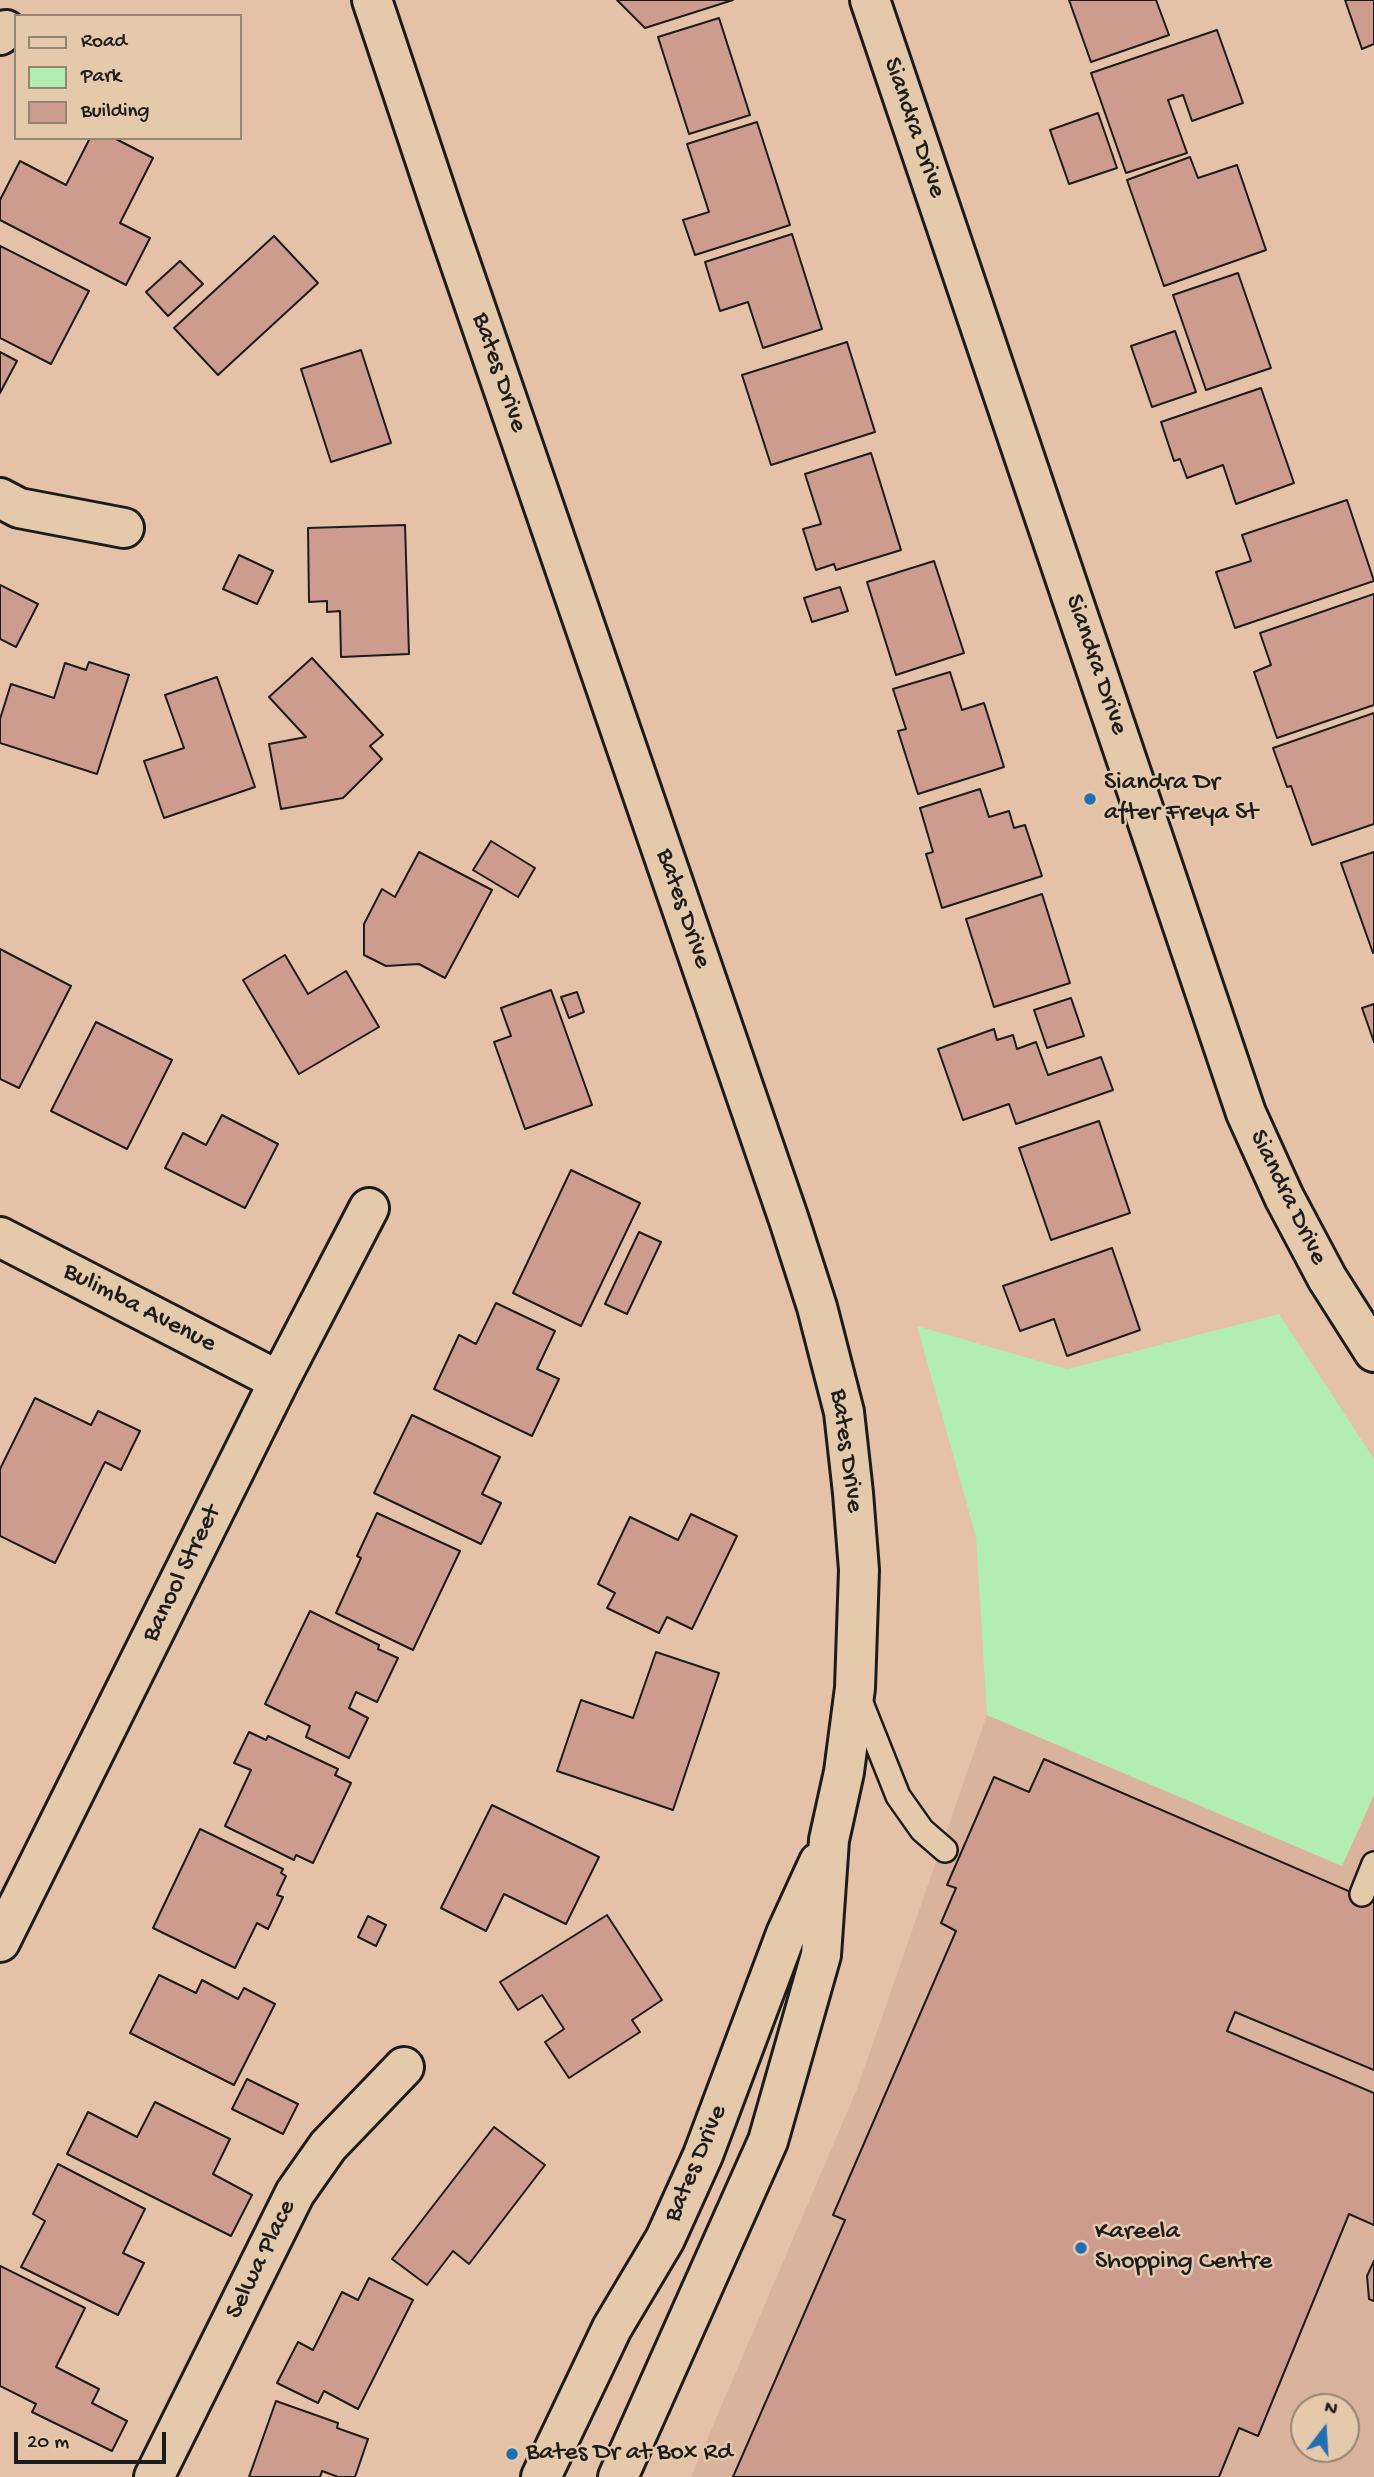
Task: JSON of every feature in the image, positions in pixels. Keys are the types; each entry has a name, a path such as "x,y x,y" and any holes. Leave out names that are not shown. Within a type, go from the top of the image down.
{"street":[{"name":"Bates Drive","path":"372,0 817,1307 844,1412 853,1493 859,1570 855,1688 844,1772 829,1840 821,1955 768,2141 618,2477"},
{"name":"Siandra Drive","path":"870,0 1246,1113 1284,1197 1327,1278 1374,1352"},
{"path":"0,498 19,508 124,528"},
{"name":"Banool Street","path":"0,1942 279,1381 369,1208"},
{"name":"Bulimba Avenue","path":"0,1237 279,1381"},
{"name":"Bates Drive","path":"541,2477 612,2328 665,2239 731,2085 786,1934 829,1840"},
{"name":"Selwa Place","path":"155,2477 295,2193 328,2146 404,2067"}],"lane":[{"path":"855,1688 898,1796 922,1830 945,1850"},
{"path":"1362,1894 1374,1864"}],"shaded area":[{"name":"Kareela Shopping Centre","path":"987,1715 1342,1866 1374,1795 1374,2477 691,2477 857,2089"}],"green space":[{"path":"1279,1314 1374,1459 1374,1795 1342,1866 987,1715 976,1537 917,1326 1067,1369"}],"building":[{"path":"617,0 733,0 645,28"},
{"path":"1069,0 1156,0 1169,35 1091,62"},
{"path":"1345,0 1374,0 1374,44 1362,49"},
{"path":"719,18 750,115 689,134 658,37"},
{"path":"1217,30 1243,103 1192,121 1183,95 1168,100 1187,153 1126,173 1091,73"},
{"path":"1098,113 1117,168 1069,184 1050,130"},
{"path":"757,122 790,225 695,255 683,220 709,212 687,144"},
{"path":"89,140 118,140 153,158 120,223 150,238 126,285 0,220 0,200 20,161 66,185"},
{"path":"1190,157 1198,178 1237,165 1266,250 1164,286 1127,180"},
{"path":"792,234 822,329 763,348 748,302 720,311 705,262"},
{"path":"274,236 318,283 218,375 174,328"},
{"path":"0,246 89,291 51,364 0,338"},
{"path":"180,261 203,284 168,316 146,292"},
{"path":"1238,273 1271,368 1206,390 1173,295"},
{"path":"1175,331 1196,392 1152,407 1131,346"},
{"path":"847,342 875,432 771,465 742,375"},
{"path":"361,350 391,443 331,462 301,369"},
{"path":"0,352 17,361 0,393"},
{"path":"1261,388 1294,483 1236,504 1223,465 1187,478 1180,459 1174,461 1161,422"},
{"path":"871,453 901,550 836,570 834,564 816,570 803,529 821,524 805,474"},
{"path":"1347,500 1374,581 1235,628 1216,572 1251,561 1242,535"},
{"path":"405,525 409,654 341,657 340,611 327,612 327,601 309,602 308,528"},
{"path":"239,555 273,571 257,604 223,589"},
{"path":"934,561 964,653 896,675 867,582"},
{"path":"0,585 38,604 16,647 0,639"},
{"path":"840,587 848,611 812,622 804,598"},
{"path":"1374,594 1374,705 1277,738 1254,672 1271,665 1260,633"},
{"path":"312,658 383,735 370,746 382,759 343,798 281,809 269,744 306,737 269,697"},
{"path":"89,662 129,675 97,774 0,743 0,719 11,684 54,698 65,663 86,670"},
{"path":"950,672 962,710 984,703 1004,767 918,794 898,731 906,729 893,689"},
{"path":"217,677 255,787 164,818 144,761 184,748 165,695"},
{"path":"1374,713 1374,824 1312,845 1291,786 1287,787 1273,748"},
{"path":"980,789 989,817 1009,811 1014,828 1025,825 1042,876 942,908 926,854 933,852 920,808"},
{"path":"491,841 535,868 518,897 473,870"},
{"path":"419,852 492,890 445,978 419,964 386,966 364,955 364,924 382,889 395,897"},
{"path":"1374,852 1374,952 1373,953 1341,863"},
{"path":"1042,894 1070,983 994,1007 966,919"},
{"path":"0,949 71,986 19,1088 0,1079"},
{"path":"285,955 308,994 346,971 379,1027 299,1074 243,980"},
{"path":"551,990 592,1105 525,1129 494,1042 511,1036 501,1008"},
{"path":"577,992 584,1012 569,1018 561,997"},
{"path":"1071,998 1084,1036 1047,1048 1034,1010"},
{"path":"1374,1004 1374,1042 1362,1008"},
{"path":"96,1022 172,1060 127,1149 51,1111"},
{"path":"994,1029 997,1040 1013,1035 1017,1049 1036,1042 1048,1075 1101,1057 1113,1090 1016,1124 1009,1104 963,1120 938,1049"},
{"path":"222,1115 278,1144 245,1208 165,1168 183,1133 206,1145"},
{"path":"1099,1121 1130,1213 1051,1240 1019,1148"},
{"path":"571,1170 640,1203 581,1326 513,1293"},
{"path":"639,1232 661,1242 627,1314 605,1304"},
{"path":"1112,1248 1140,1330 1067,1356 1054,1319 1020,1331 1003,1286"},
{"path":"496,1303 555,1331 537,1369 559,1379 532,1436 434,1389 459,1335 476,1344"},
{"path":"35,1398 91,1425 98,1411 140,1431 121,1470 105,1462 55,1563 0,1536 0,1469"},
{"path":"412,1415 500,1457 482,1494 501,1503 481,1544 374,1493"},
{"path":"377,1513 460,1551 413,1650 336,1613 361,1558 357,1556"},
{"path":"691,1514 737,1536 692,1629 667,1617 659,1633 607,1608 615,1593 598,1584 630,1517 678,1540"},
{"path":"310,1611 379,1645 378,1649 398,1658 377,1702 356,1692 349,1708 368,1718 349,1758 306,1737 310,1726 265,1704"},
{"path":"656,1652 719,1673 673,1810 557,1771 581,1700 633,1718"},
{"path":"249,1732 266,1740 268,1736 338,1769 335,1775 351,1783 313,1863 296,1855 294,1860 225,1826 251,1770 234,1763"},
{"name":"Kareela Shopping Centre","path":"1044,1759 1374,1902 1374,2070 1235,2012 1227,2031 1374,2093 1374,2225 1349,2214 1258,2436 1239,2428 1219,2477 733,2477 845,2220 833,2215 956,1931 941,1923 956,1888 947,1885 994,1777 1029,1792"},
{"path":"492,1805 599,1857 566,1924 504,1894 486,1931 441,1908"},
{"path":"200,1829 283,1869 281,1873 286,1876 277,1895 283,1897 268,1929 257,1923 235,1968 153,1928"},
{"path":"607,1915 662,2000 632,2020 640,2032 569,2078 545,2042 564,2029 542,1995 518,2010 500,1982"},
{"path":"368,1916 386,1925 376,1946 358,1937"},
{"path":"159,1975 196,1993 202,1980 238,1999 244,1988 275,2004 234,2085 130,2033"},
{"path":"247,2079 298,2104 283,2134 232,2109"},
{"path":"155,2102 230,2139 213,2174 252,2195 231,2236 67,2154 88,2112 137,2137"},
{"path":"494,2127 545,2165 469,2264 453,2251 427,2285 392,2259"},
{"path":"58,2164 145,2209 123,2253 144,2263 118,2315 21,2267 45,2221 33,2214"},
{"path":"1374,2261 1374,2301 1369,2299 1367,2276"},
{"path":"0,2266 85,2308 56,2367 99,2389 92,2403 127,2421 112,2451 32,2412 36,2404 0,2386"},
{"path":"369,2278 413,2300 358,2409 324,2391 318,2403 277,2383 298,2342 313,2350 342,2292 358,2300"},
{"path":"276,2401 338,2423 337,2428 368,2439 355,2477 338,2477 322,2471 320,2477 249,2477"}],"place":[{"name":"Siandra Dr after Freya St","path":"1090,799"},
{"name":"Kareela Shopping Centre","path":"1081,2248"},
{"name":"Bates Dr at Box Rd","path":"512,2454"}]}
